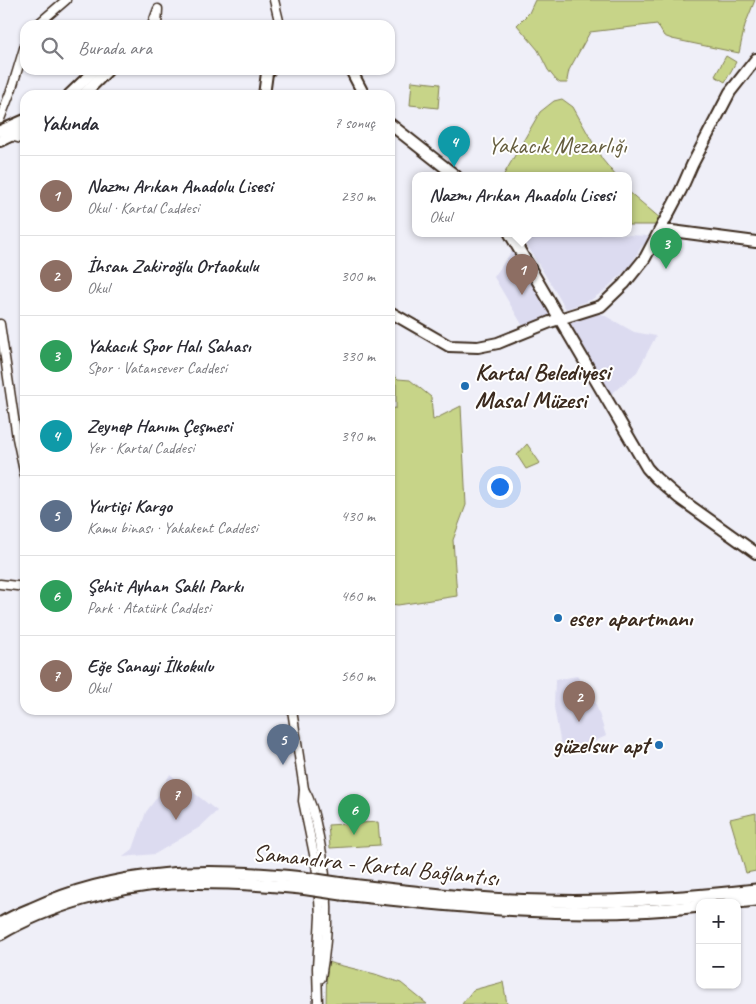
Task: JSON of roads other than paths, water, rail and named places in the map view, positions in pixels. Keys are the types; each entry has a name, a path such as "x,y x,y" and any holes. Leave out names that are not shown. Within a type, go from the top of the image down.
{"highway":[{"name":"Samandıra - Kartal Bağlantısı","path":"0,924 47,901 89,887 131,878 207,871 252,873 302,883 444,905 538,912 618,911 696,906"},
{"name":"Samandıra - Kartal Bağlantısı","path":"0,934 53,909 129,888 169,883 302,883"},
{"name":"Samandıra - Kartal Bağlantısı","path":"343,889 542,902 629,901 742,892 756,889"},
{"path":"741,902 756,900"},
{"path":"741,906 756,904"}],"main road":[{"path":"395,315 440,342 455,348 478,347 498,343 601,306 636,270 660,231 730,92 756,59"},
{"path":"74,90 90,75"},
{"path":"88,90 103,75"},
{"path":"265,90 267,75"},
{"path":"354,75 362,90"},
{"path":"2,138 20,124"},
{"path":"395,128 451,172"},
{"path":"2,138 20,131"},
{"path":"660,231 756,242"},
{"path":"512,237 644,464 656,478 679,498 756,553"}],"street":[{"path":"43,20 66,0"},
{"path":"157,0 157,20"},
{"path":"275,2 279,20"},
{"path":"154,20 158,9"},
{"path":"0,119 20,62"},
{"path":"2,138 20,140"},
{"path":"0,324 20,455"},
{"path":"0,584 20,586"},
{"path":"293,715 304,789 303,801 318,883 320,916 317,968 318,1004"}],"place":[{"name":"Zeynep Hanım Çeşmesi","path":"454,167"},
{"name":"Yakacık Spor Halı Sahası","path":"666,269"},
{"name":"Nazmı Arıkan Anadolu Lisesi","path":"522,295"},
{"name":"Kartal Belediyesi Masal Müzesi","path":"465,386"},
{"name":"eser apartmanı","path":"558,618"},
{"name":"İhsan Zakiroğlu Ortaokulu","path":"579,722"},
{"name":"güzelsur apt","path":"659,745"},
{"name":"Yurtiçi Kargo","path":"283,765"},
{"name":"Eğe Sanayi İlkokulu","path":"176,820"},
{"name":"Şehit Ayhan Saklı Parkı","path":"354,835"}],"park label":[{"name":"Yakacık Mezarlığı","path":"557,145"}]}
